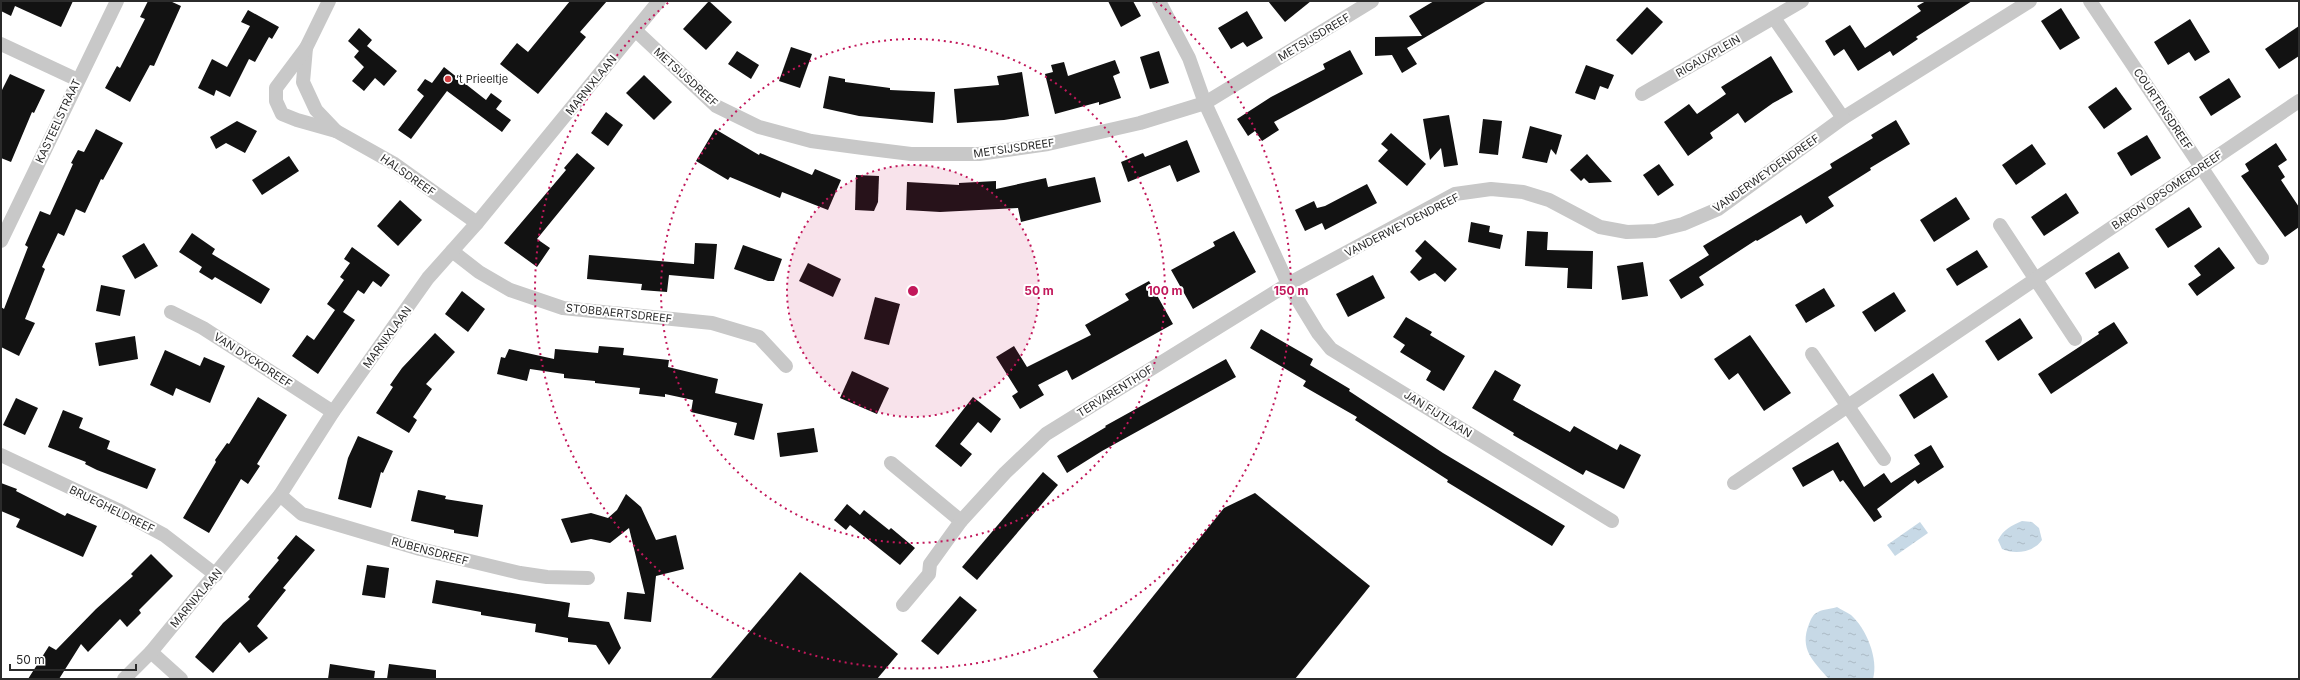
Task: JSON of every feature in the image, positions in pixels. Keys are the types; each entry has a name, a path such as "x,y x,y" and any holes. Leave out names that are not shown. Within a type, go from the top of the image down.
{"street":[{"name":"KASTEELSTRAAT","path":"1,241 117,1"},
{"name":"HALSDREEF","path":"329,1 306,48 276,88 276,101 282,114 297,120 336,131 393,163 477,223"},
{"name":"MARNIXLAAN","path":"124,679 151,652 216,575 280,495 333,412 428,278 477,223 659,1"},
{"path":"1159,1 1189,58 1205,103 1288,284"},
{"name":"METSIJSDREEF","path":"635,30 716,106 759,127 811,141 911,154 979,154 1048,144 1140,123 1205,103 1372,1"},
{"name":"RIGAUXPLEIN","path":"1642,94 1802,1"},
{"name":"VANDERWEYDENDREEF","path":"1288,284 1455,194 1491,189 1523,192 1548,200 1600,227 1627,232 1655,231 1683,224 1718,209 1844,118 2030,1"},
{"name":"COURTENSDREEF","path":"2090,1 2262,258"},
{"path":"1774,18 1844,118"},
{"path":"1,44 78,80"},
{"name":"HALSDREEF","path":"306,48 303,82 316,110 336,131"},
{"name":"BARON OPSOMERDREEF","path":"1734,483 2299,101"},
{"path":"2000,225 2075,339"},
{"name":"STOBBAERTSDREEF","path":"452,250 480,272 510,290 563,308 712,323 759,337 786,366"},
{"name":"JAN FIJTLAAN","path":"1288,284 1318,333 1331,349 1612,521"},
{"name":"TERVARENTHOF","path":"903,605 928,574 930,564 961,521 1005,473 1046,434 1288,284"},
{"name":"VAN DYCKDREEF","path":"171,312 203,328 333,412"},
{"path":"1812,354 1884,459"},
{"name":"BRUEGHELDREEF","path":"1,455 118,510 164,535 216,575"},
{"path":"891,464 961,521"},
{"name":"RUBENSDREEF","path":"280,495 302,514 420,549 520,573 547,577 588,578"},
{"path":"151,652 176,677 182,679"}],"water":[{"path":"2022,521 2032,522 2039,528 2042,540 2039,544 2029,550 2013,552 2002,549 1998,540 2000,536 2008,528"},
{"path":"1920,522 1928,533 1895,556 1887,545"},
{"path":"1837,607 1851,615 1862,628 1870,644 1874,662 1873,679 1829,679 1809,654 1806,633 1812,617 1820,611"}],"building":[{"path":"1,1 73,1 61,27 15,6 11,16 1,11"},
{"path":"148,1 170,1 181,6 154,66 150,65 130,102 105,88 117,66 120,68 145,19 140,17"},
{"path":"570,1 607,1 580,32 586,37 538,94 500,64 517,43 528,52"},
{"path":"709,1 732,22 706,50 683,29"},
{"path":"1108,1 1133,1 1141,16 1121,27"},
{"path":"1268,1 1311,1 1285,22"},
{"path":"1434,1 1487,1 1407,48 1417,64 1402,73 1392,55 1375,56 1375,37 1422,36 1409,16"},
{"path":"1926,1 1972,1 1916,37 1918,39 1893,56 1890,51 1858,71 1844,49 1834,56 1825,41 1850,25 1865,48 1921,11 1917,6"},
{"path":"1647,7 1663,22 1632,55 1616,40"},
{"path":"2061,8 2080,38 2060,50 2041,21"},
{"path":"248,10 279,27 272,39 269,37 255,62 249,59 230,97 216,90 214,96 198,88 212,59 227,67 250,26 241,22"},
{"path":"1247,11 1263,38 1247,47 1243,42 1231,49 1218,28"},
{"path":"2190,19 2210,52 2195,61 2189,52 2168,65 2154,42"},
{"path":"2299,26 2299,56 2279,69 2265,49"},
{"path":"359,28 372,40 367,46 397,71 384,86 375,78 364,91 352,81 364,67 354,57 359,51 348,41"},
{"path":"791,47 812,54 800,88 779,81"},
{"path":"1350,50 1363,74 1274,122 1279,130 1262,141 1255,131 1248,136 1237,119 1271,97 1325,69 1323,64"},
{"path":"737,51 759,65 751,79 728,64"},
{"path":"1159,51 1169,83 1150,89 1140,57"},
{"path":"1771,56 1793,92 1773,103 1745,123 1738,113 1710,133 1713,138 1688,156 1664,122 1689,104 1697,114 1726,94 1721,87"},
{"path":"1115,60 1120,73 1113,76 1121,98 1099,105 1099,102 1055,114 1045,74 1053,72 1051,65 1064,62 1068,76"},
{"path":"1586,65 1614,75 1608,89 1600,86 1595,100 1575,93"},
{"path":"444,67 486,100 491,93 502,101 496,109 511,120 502,132 447,91 411,139 398,130 424,96 417,90 425,79 432,83"},
{"path":"1022,72 1029,116 1004,120 957,123 954,89 999,85 997,76"},
{"path":"10,74 45,90 34,113 32,112 11,162 1,158 1,92"},
{"path":"644,75 672,102 654,120 626,93"},
{"path":"829,76 845,79 845,82 890,88 890,90 935,92 933,123 859,116 823,108"},
{"path":"2229,78 2241,97 2211,116 2199,97"},
{"path":"2116,87 2132,109 2104,129 2088,107"},
{"path":"606,112 623,125 608,146 591,133"},
{"path":"1449,115 1458,165 1444,167 1441,148 1430,160 1423,119"},
{"path":"1483,119 1502,121 1498,155 1479,153"},
{"path":"1896,120 1910,144 1870,168 1871,170 1828,197 1834,206 1806,224 1801,215 1757,241 1756,240 1699,277 1704,285 1681,299 1669,280 1709,255 1703,246 1832,168 1830,164 1873,138 1871,135"},
{"path":"237,121 257,131 245,153 226,143 216,149 210,137"},
{"path":"1530,126 1562,135 1556,155 1551,149 1547,163 1522,158"},
{"path":"96,129 123,143 103,180 101,179 85,213 76,209 64,236 58,233 42,267 45,269 25,319 35,323 19,356 1,347 1,307 4,309 28,247 25,245 40,211 50,215 73,164 71,163 78,150 84,152"},
{"path":"715,129 759,155 760,153 812,175 815,169 841,180 828,210 782,192 780,198 730,177 728,180 696,161"},
{"path":"1391,133 1426,164 1407,186 1378,161 1388,150 1381,144"},
{"path":"2147,135 2161,158 2131,176 2117,153"},
{"path":"1187,140 1200,172 1177,182 1170,165 1128,182 1121,162 1143,153 1145,157"},
{"path":"2276,143 2287,160 2278,166 2285,177 2281,180 2299,207 2299,227 2285,237 2241,176 2249,171 2245,164"},
{"path":"2032,144 2046,164 2016,185 2002,165"},
{"path":"577,153 595,168 537,239 550,248 537,267 504,243 566,170 564,168"},
{"path":"1587,154 1612,182 1589,183 1584,178 1581,181 1570,170"},
{"path":"289,156 299,171 262,195 252,180"},
{"path":"1659,164 1674,185 1658,196 1643,175"},
{"path":"856,175 879,176 878,202 874,211 855,210"},
{"path":"1095,177 1101,202 1021,222 1018,208 940,212 906,210 907,182 959,185 959,183 996,181 996,189 1046,178 1048,187"},
{"path":"1367,184 1377,203 1325,230 1322,223 1305,231 1295,210 1314,201 1317,208 1325,206"},
{"path":"2066,193 2079,213 2044,236 2031,217"},
{"path":"1956,197 1970,219 1934,242 1920,220"},
{"path":"400,200 422,220 398,246 377,226"},
{"path":"2189,207 2202,227 2168,248 2155,229"},
{"path":"1471,222 1490,226 1489,232 1503,235 1500,249 1468,242"},
{"path":"1234,231 1256,272 1193,309 1171,270 1215,246 1213,242"},
{"path":"1527,231 1548,232 1547,250 1593,251 1592,289 1567,288 1568,268 1525,266"},
{"path":"192,233 215,249 212,254 270,289 261,304 215,277 212,280 199,272 202,267 179,252"},
{"path":"1425,240 1457,269 1445,282 1435,273 1419,281 1410,272 1422,258 1415,251"},
{"path":"144,243 158,266 135,279 122,256"},
{"path":"695,243 717,244 714,279 669,275 667,292 641,290 642,284 587,279 589,255 694,264"},
{"path":"743,245 782,259 774,281 768,281 734,269"},
{"path":"352,247 390,275 381,287 373,281 364,294 358,290 343,312 355,320 318,374 292,356 307,335 314,340 335,310 327,304 344,280 340,277 350,263 344,259"},
{"path":"2219,247 2235,268 2197,296 2188,284 2201,275 2194,266"},
{"path":"1977,250 1988,267 1957,286 1946,269"},
{"path":"2119,252 2129,268 2095,289 2085,273"},
{"path":"1643,262 1648,296 1622,300 1617,266"},
{"path":"808,263 841,279 833,297 799,281"},
{"path":"1373,275 1385,298 1348,317 1336,294"},
{"path":"1149,281 1173,324 1072,380 1067,370 1038,385 1044,395 1020,409 1012,396 1018,392 996,357 1014,346 1027,367 1091,335 1085,325 1129,300 1125,294"},
{"path":"101,285 125,290 120,316 96,311"},
{"path":"1824,288 1835,306 1806,323 1795,305"},
{"path":"462,291 485,309 468,332 445,314"},
{"path":"1894,292 1906,311 1875,332 1862,312"},
{"path":"875,297 900,304 889,345 864,339"},
{"path":"1406,317 1432,332 1430,335 1465,356 1444,391 1426,380 1431,371 1400,352 1405,345 1393,337"},
{"path":"2020,318 2033,338 1998,361 1985,341"},
{"path":"2114,322 2128,343 2051,394 2038,374 2099,334 2098,332"},
{"path":"1261,329 1313,359 1310,365 1350,389 1349,391 1443,453 1565,526 1552,546 1447,482 1448,480 1355,420 1357,417 1303,386 1306,381 1250,348"},
{"path":"435,333 455,352 426,384 432,389 413,417 417,420 409,433 376,413 393,387 390,385 402,368"},
{"path":"1750,335 1791,393 1764,411 1738,373 1729,380 1714,359"},
{"path":"135,336 138,359 99,366 95,343"},
{"path":"599,346 624,348 623,355 669,360 668,367 718,379 715,393 763,404 754,440 734,435 737,423 691,412 693,400 665,394 665,397 639,394 640,388 564,378 564,374 530,369 527,381 497,374 501,357 505,358 509,349 554,359 555,349 598,353"},
{"path":"165,350 200,366 204,357 225,366 210,403 176,388 173,396 150,385"},
{"path":"1226,359 1236,377 1102,451 1067,473 1057,456 1106,427 1105,426"},
{"path":"1495,370 1521,385 1513,400 1570,432 1574,426 1617,450 1620,444 1641,455 1624,489 1586,470 1583,475 1513,435 1514,433 1472,408"},
{"path":"852,371 889,388 877,414 840,398"},
{"path":"1933,373 1948,397 1914,419 1899,395"},
{"path":"258,397 287,415 257,464 260,466 248,484 241,479 209,533 183,518 216,462 215,460 227,443 229,444"},
{"path":"973,397 1001,419 991,433 978,422 960,444 972,454 961,467 935,446"},
{"path":"16,398 38,408 25,435 3,425"},
{"path":"63,410 83,418 79,428 110,441 107,449 156,469 147,489 97,470 85,464 86,462 48,447"},
{"path":"814,428 818,452 780,457 777,433"},
{"path":"358,436 393,451 383,473 381,472 371,508 338,499 348,458"},
{"path":"1838,442 1864,487 1884,473 1891,483 1920,464 1914,455 1931,445 1944,467 1918,484 1915,480 1877,509 1882,517 1874,522 1843,480 1840,482 1833,470 1803,487 1792,468"},
{"path":"1043,472 1058,485 977,580 962,567"},
{"path":"1,483 17,489 16,491 65,516 67,513 97,526 83,557 16,527 20,519 1,511"},
{"path":"418,490 446,496 445,499 483,505 478,537 454,533 454,530 411,521"},
{"path":"1255,493 1370,586 1295,679 1099,679 1093,671 1224,508"},
{"path":"626,494 641,507 656,540 676,535 684,569 656,576 651,622 624,619 627,592 645,594 629,528 610,543 591,539 571,543 561,519 591,513 608,518 617,510"},
{"path":"847,504 860,515 864,510 889,530 891,528 915,548 900,565 850,525 846,530 834,520"},
{"path":"296,535 315,550 283,588 286,590 257,626 268,638 249,653 240,642 213,673 195,657 223,623 250,599 248,597 279,560 277,558"},
{"path":"151,554 173,576 139,610 141,613 127,627 120,619 88,652 81,644 59,679 28,679 49,646 56,650 96,609 133,576 131,574"},
{"path":"367,565 389,568 385,598 362,595"},
{"path":"800,572 898,654 877,679 710,679"},
{"path":"436,580 570,603 568,617 609,622 621,648 609,665 596,645 568,642 568,638 535,632 536,624 481,615 481,612 432,603"},
{"path":"960,596 977,610 938,655 921,641"},
{"path":"330,664 375,671 374,679 328,679"},
{"path":"389,664 436,670 436,679 387,679"}],"place":[{"name":"’t Prieeltje","path":"448,79"}]}
